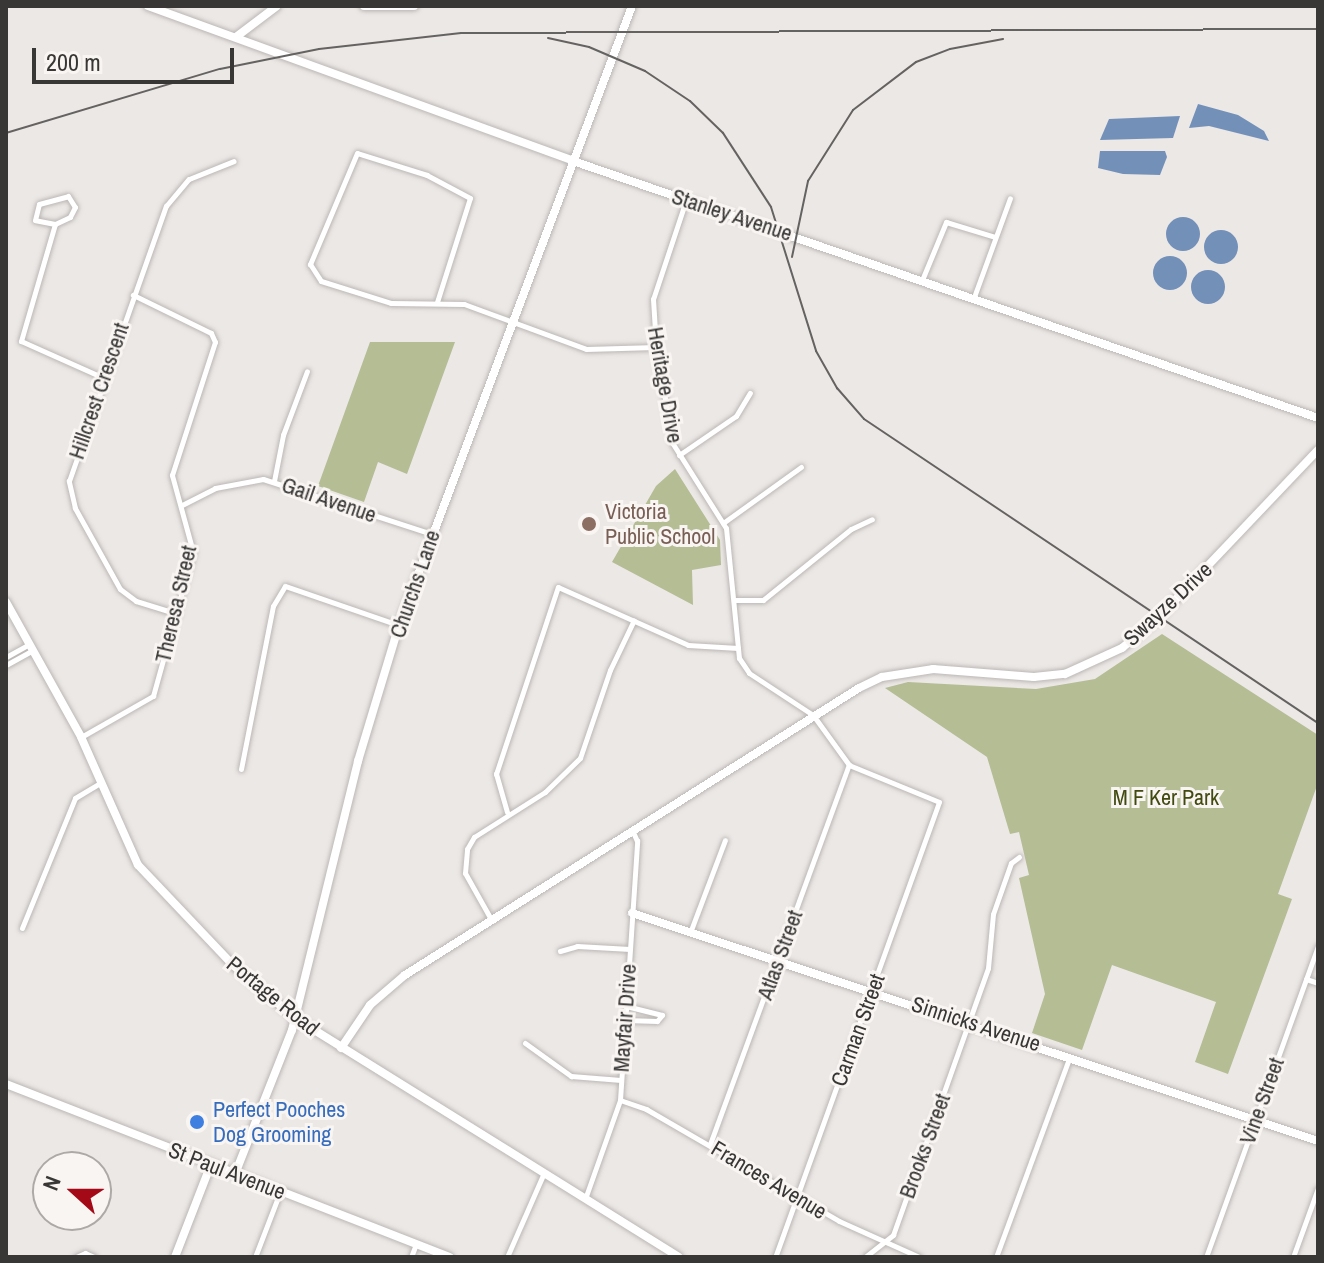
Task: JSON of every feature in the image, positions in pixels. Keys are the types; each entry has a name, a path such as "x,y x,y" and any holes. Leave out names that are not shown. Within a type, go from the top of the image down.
{"street":[{"name":"Stanley Avenue","path":"148,6 573,161 1318,418"},
{"path":"236,37 277,6"},
{"path":"364,6 414,6"},
{"name":"Churchs Lane","path":"235,1174 295,1018 358,761 399,625 632,6"},
{"path":"437,302 470,198 462,190 357,153 345,170 310,264 321,281 370,300 464,304 586,349 656,347"},
{"name":"Hillcrest Crescent","path":"178,614 136,601 120,589 103,565 69,491 102,377 178,188 234,161"},
{"path":"55,224 35,220 34,208 68,196 74,212 55,224 50,252 20,329 21,341 102,377"},
{"path":"974,297 1010,198"},
{"name":"Heritage Drive","path":"686,200 653,299 656,347 669,428 679,455 723,523 738,648 749,673 813,715"},
{"path":"922,280 946,222 995,237"},
{"name":"Theresa Street","path":"81,737 153,696 193,552 174,466 215,342 211,333 133,295"},
{"path":"274,481 283,435 307,371"},
{"path":"679,455 736,416 750,393"},
{"name":"Swayze Drive","path":"813,715 882,677 950,669 1034,677 1065,674 1102,661 1158,618 1318,450"},
{"path":"723,523 801,467"},
{"name":"Gail Avenue","path":"182,505 233,482 274,481 432,534"},
{"path":"734,600 763,600 851,529 872,519"},
{"path":"241,769 273,606 285,586 399,625"},
{"path":"507,812 496,774 556,591 566,587 695,647 738,648"},
{"name":"Portage Road","path":"6,602 81,737 123,838 158,891 295,1018 679,1257"},
{"path":"492,921 464,862 474,837 507,812 545,792 580,758 610,670 634,620"},
{"path":"6,657 32,647"},
{"path":"6,665 32,647"},
{"path":"341,1048 370,1005 405,975 813,715 849,765"},
{"name":"Carman Street","path":"775,1257 939,802 849,765"},
{"name":"Atlas Street","path":"710,1144 849,765"},
{"path":"22,928 75,798 100,783"},
{"name":"Mayfair Drive","path":"585,1200 620,1100 637,841 632,831"},
{"path":"691,930 725,840"},
{"name":"Brooks Street","path":"865,1257 893,1235 988,968 993,914 1011,863 1019,857"},
{"name":"Sinnicks Avenue","path":"632,913 1070,1055 1318,1141"},
{"path":"560,951 577,946 630,949"},
{"name":"Vine Street","path":"1206,1257 1318,946"},
{"path":"1306,979 1318,983"},
{"path":"625,1020 657,1021 662,1015 627,1006"},
{"path":"525,1043 571,1076 621,1080"},
{"path":"996,1257 1070,1055"},
{"name":"St Paul Avenue","path":"6,1084 449,1257"},
{"name":"Frances Avenue","path":"620,1100 710,1144 798,1197 885,1243 919,1257"},
{"path":"175,1257 211,1164"},
{"path":"507,1257 543,1175"},
{"path":"1293,1257 1318,1188"},
{"path":"255,1257 280,1192"},
{"path":"411,1257 416,1244"},
{"path":"76,1257 85,1253 94,1257"}],"green space":[{"path":"370,342 455,342 407,474 378,462 364,502 318,486"},
{"path":"675,469 720,540 721,565 692,570 693,605 612,562 656,486"},
{"name":"M F Ker Park","path":"1162,634 1318,735 1318,783 1278,894 1292,899 1228,1074 1195,1062 1216,1002 1112,965 1082,1050 1032,1033 1045,994 1019,878 1029,875 1019,832 1010,834 987,757 885,688 908,682 1036,689 1095,679"}],"water":[{"path":"1198,104 1238,115 1264,131 1269,141 1209,126 1189,128"},
{"path":"1180,116 1173,138 1100,140 1109,119"},
{"path":"1100,151 1165,151 1167,157 1160,175 1123,174 1098,168"},
{"path":"1183,217 1195,222 1200,234 1195,246 1183,251 1171,246 1166,234 1171,222"},
{"path":"1221,230 1233,235 1238,247 1233,259 1221,264 1209,259 1204,247 1209,235"},
{"path":"1170,256 1182,261 1187,273 1182,285 1170,290 1158,285 1153,273 1158,261"},
{"path":"1208,270 1220,275 1225,287 1220,299 1208,304 1196,299 1191,287 1196,275"}],"railway":[{"path":"6,133 220,69 319,49 461,33 1318,29"},
{"path":"548,38 589,47 645,71 690,101 723,133 771,207 816,351 837,388 864,419 1318,723"},
{"path":"792,257 808,181 853,110 916,62 950,49 1003,39"}],"place":[{"name":"Victoria Public School","path":"589,524"},
{"name":"Perfect Pooches Dog Grooming","path":"197,1122"}]}
